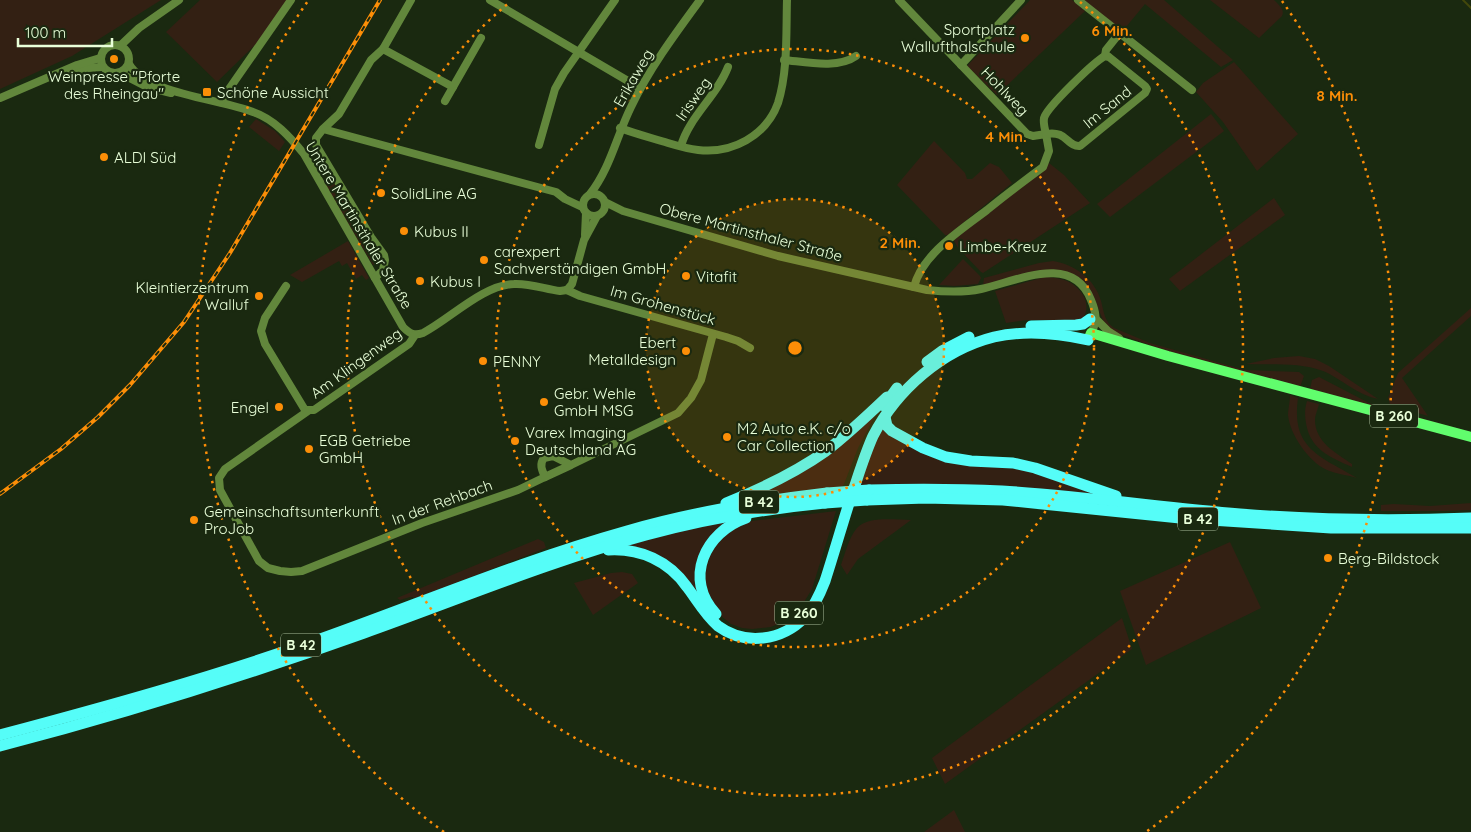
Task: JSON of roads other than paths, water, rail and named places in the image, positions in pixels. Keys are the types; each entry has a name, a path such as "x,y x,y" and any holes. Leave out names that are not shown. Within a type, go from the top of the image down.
{"highway":[{"path":"1041,325 1076,325 1093,319"},
{"name":"B 260","path":"779,508 745,518 729,526 715,538 704,556 701,578 707,601 722,620 739,629 758,632 777,628 794,618 807,603 816,585 862,445 877,416 897,388 931,359 967,338 1009,327 1041,325 1089,335"},
{"name":"B 260","path":"566,555 578,558 601,551 617,550 647,555 667,566 679,576 702,610 712,621 724,629 737,635 751,638 765,638 780,634 799,623 809,612 816,600 825,581 862,462 874,436 885,417 903,394 924,373 949,356 995,337 1026,333 1089,335"},
{"path":"691,514 745,495 800,468 826,451 848,433 897,388"},
{"path":"885,417 887,426 892,432 938,454 962,460 1008,463 1035,468 1100,492 1113,496 1144,500 1154,506"},
{"name":"B 42","path":"566,555 627,530 691,514 745,504 942,489 1004,491 1241,514 1330,519 1471,518"},
{"name":"B 42","path":"868,495 1003,500 1189,518 1331,528 1471,528"},
{"name":"B 42","path":"58,725 309,643 566,555 672,528 826,498"},
{"path":"0,735 58,725"},
{"path":"0,746 58,725"}],"main road":[{"name":"B 260","path":"1089,335 1125,342 1168,356 1471,437"},
{"name":"B 260","path":"1089,335 1148,353 1168,356"}],"street":[{"path":"120,46 139,28 179,0"},
{"path":"220,102 291,0"},
{"path":"375,278 383,270 384,255 371,237 315,142 318,134 339,114 370,60 383,49 411,0"},
{"path":"490,0 640,88"},
{"path":"539,145 555,89 615,0"},
{"name":"Erikaweg","path":"590,194 602,176 620,128 640,88 680,26 700,0"},
{"path":"620,128 697,150 718,150 739,144 754,136 767,122 776,108 781,90 787,0"},
{"name":"Hohlweg","path":"899,0 1030,135 1046,134"},
{"path":"961,65 1021,0"},
{"path":"1078,0 1192,90"},
{"path":"128,53 120,46 107,47 102,51 100,58 102,66 110,73 120,73 129,64 128,53 131,41 139,28"},
{"path":"914,287 922,268 948,240 1043,167 1049,151 1044,118 1058,99 1105,56 1106,50 1118,35"},
{"path":"445,101 481,38"},
{"path":"383,49 453,87"},
{"path":"784,60 840,64 856,56"},
{"name":"Im Sand","path":"1046,134 1060,134 1075,146 1080,146 1145,93 1147,88 1145,86 1109,57 1105,56"},
{"path":"0,98 77,65 100,58"},
{"name":"Untere Martinsthaler Straße","path":"129,64 144,79 187,94 261,115 276,125 304,154 403,326 408,332 419,334"},
{"path":"58,74 102,66"},
{"name":"Irisweg","path":"680,146 684,135 723,80 728,67"},
{"name":"Untere Martinsthaler Straße","path":"120,73 156,90 187,94"},
{"path":"323,129 556,192 591,216 600,214"},
{"name":"Erikaweg","path":"602,176 604,199"},
{"path":"567,290 572,284 584,240 583,200 590,194 597,194 604,199 600,214 584,240"},
{"name":"Obere Martinsthaler Straße","path":"604,199 623,211 778,256 942,292 966,292 1046,272 1064,275 1080,284 1088,294 1092,305 1093,319 1089,335"},
{"name":"Obere Martinsthaler Straße","path":"600,214 623,211"},
{"name":"Am Klingenweg","path":"286,286 265,318 261,331 265,344 302,408 308,411 314,410 406,346 419,334 501,286 515,284 560,291 567,290"},
{"name":"Im Grohenstück","path":"567,290 580,296 738,340 750,348"},
{"name":"B 260","path":"1093,319 1125,342"},
{"name":"In der Rehbach","path":"308,411 225,469 219,478 220,490 252,549 259,561 268,568 291,572 309,569 422,523 518,490 678,413 692,398 701,380 713,334"},
{"path":"546,477 541,466 544,458 553,456 570,465"}],"waterway":[{"path":"1463,0 1471,8"}],"railway":[{"path":"0,494 61,449 98,417 130,385 184,322 230,253 380,0"}],"place":[{"name":"Sportplatz Wallufthalschule","path":"1025,38"},
{"name":"Weinpresse \"Pforte des Rheingau\"","path":"114,59"},
{"name":"Schöne Aussicht","path":"207,92"},
{"name":"ALDI Süd","path":"104,157"},
{"name":"SolidLine AG","path":"381,193"},
{"name":"Kubus II","path":"404,231"},
{"name":"Limbe-Kreuz","path":"949,246"},
{"name":"carexpert Sachverständigen GmbH","path":"484,260"},
{"name":"Vitafit","path":"686,276"},
{"name":"Kubus I","path":"420,281"},
{"name":"Kleintierzentrum Walluf","path":"259,296"},
{"name":"Ebert Metalldesign","path":"686,351"},
{"name":"PENNY","path":"483,361"},
{"name":"Gebr. Wehle GmbH MSG","path":"544,402"},
{"name":"Engel","path":"279,407"},
{"name":"M2 Auto e.K. c/o Car Collection","path":"727,437"},
{"name":"Varex Imaging Deutschland AG","path":"515,441"},
{"name":"EGB Getriebe GmbH","path":"309,449"},
{"name":"Gemeinschaftsunterkunft ProJob","path":"194,520"},
{"name":"Berg-Bildstock","path":"1328,558"}]}
